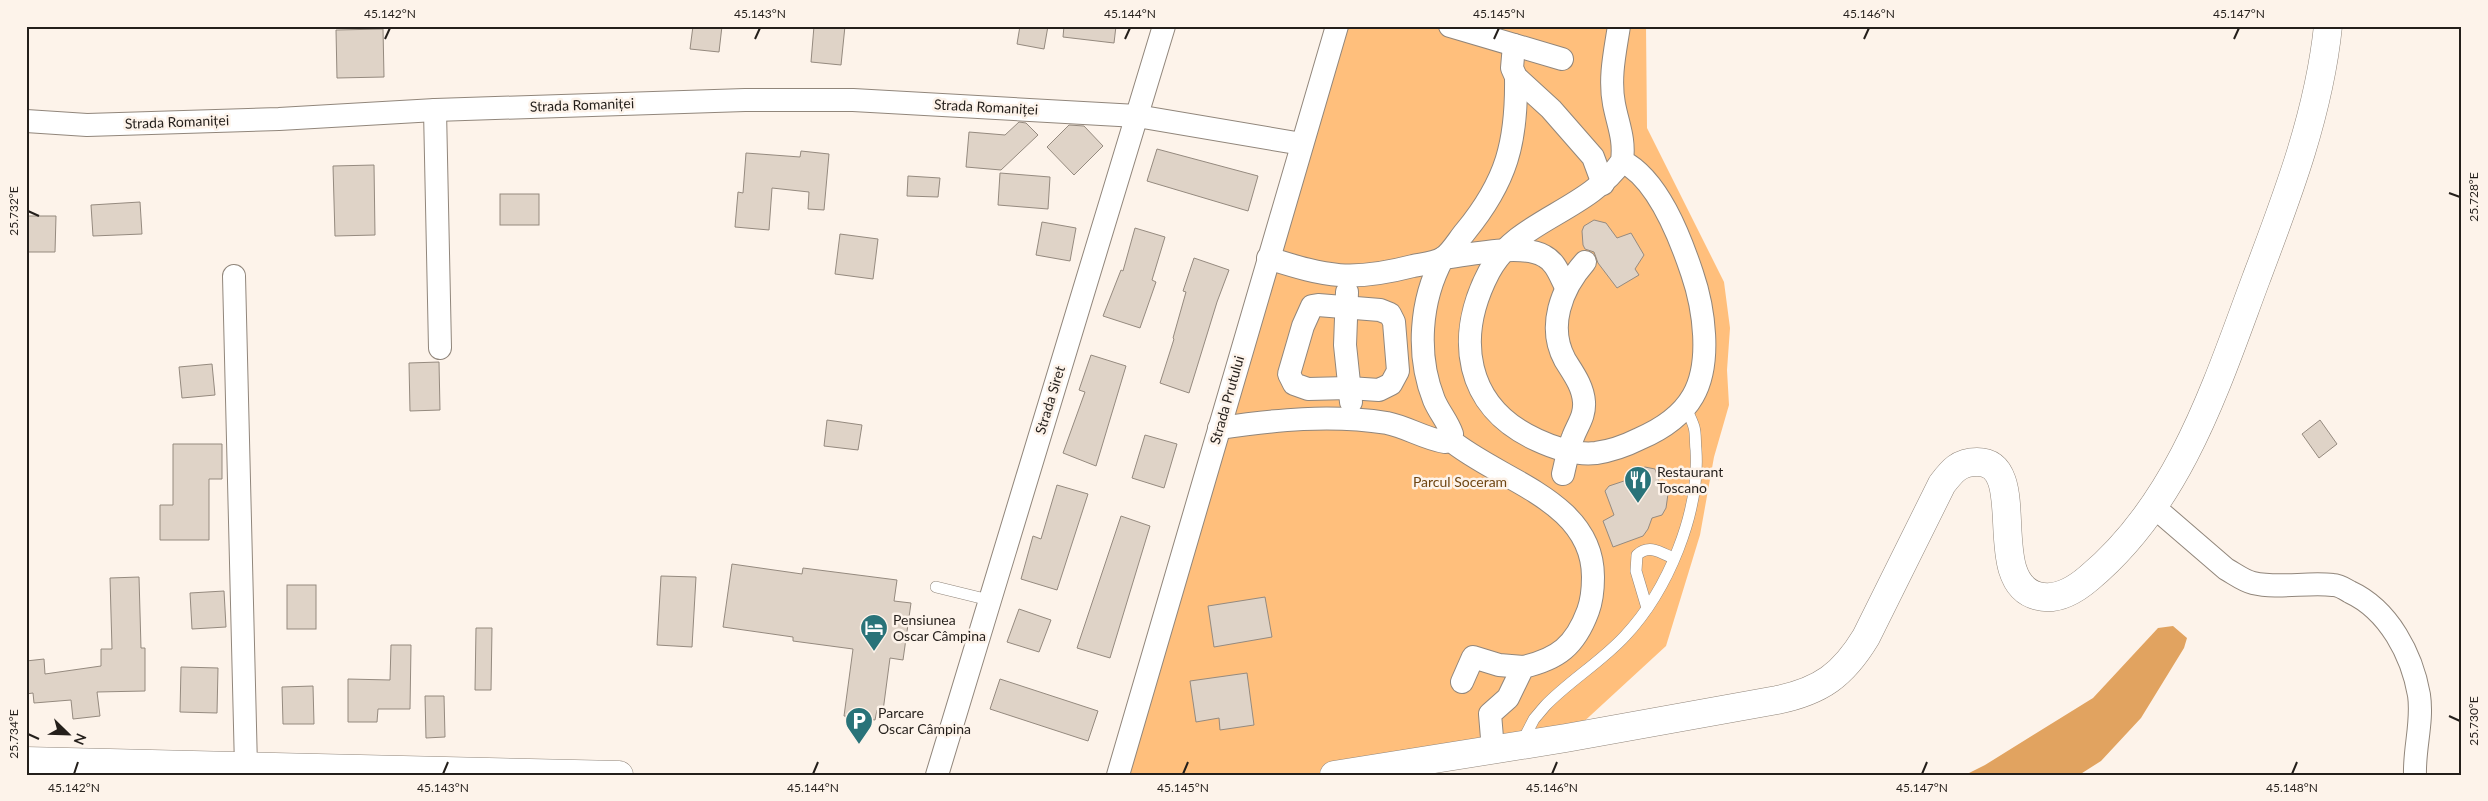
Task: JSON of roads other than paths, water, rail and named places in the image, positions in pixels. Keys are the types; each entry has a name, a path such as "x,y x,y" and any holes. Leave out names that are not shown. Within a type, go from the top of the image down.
{"street":[{"name":"Strada Siret","path":"936,775 1164,26"},
{"name":"Strada Prutului","path":"1118,775 1337,26"},
{"path":"1450,26 1562,59"},
{"path":"1619,26 1612,86 1614,105 1621,127 1622,161 1603,184 1582,201 1529,229 1504,251 1490,270 1473,308 1468,340 1472,364 1481,392 1497,412 1527,436 1550,446 1568,450 1596,453 1630,443 1658,431 1693,396 1701,370 1704,347 1700,298 1681,242 1668,213 1634,167 1622,161"},
{"path":"1334,775 1492,750 1777,700 1799,695 1820,687 1841,671 1866,638 1942,484 1953,469 1966,462 1982,462 1996,471 2004,486 2009,557 2016,580 2029,594 2046,598 2062,596 2081,585 2109,562 2154,507 2172,478 2203,418 2264,258 2311,118 2328,26"},
{"path":"1219,428 1330,417 1357,419 1404,427 1445,442 1449,439 1452,434 1450,427 1438,408 1429,384 1424,358 1424,331 1429,293 1443,258 1478,216 1493,194 1505,170 1517,102 1516,77 1512,68 1514,44"},
{"path":"1516,77 1551,109 1593,156 1601,172 1603,184"},
{"name":"Strada Romaniței","path":"26,121 87,126 279,119 435,110 746,100 853,100 1137,116 1302,144"},
{"path":"435,110 440,348"},
{"path":"1268,258 1312,272 1349,276 1380,274 1443,258 1526,250 1544,255 1554,264 1566,288"},
{"path":"1563,474 1568,450 1582,421 1584,400 1582,390 1558,343 1558,312 1566,288 1584,262"},
{"path":"234,276 246,767"},
{"path":"1349,276 1345,345 1348,388 1357,419"},
{"path":"1312,306 1380,310 1390,314 1394,322 1398,371 1391,384 1379,390 1348,388 1300,388 1290,380 1289,374 1303,326 1312,306"},
{"path":"1449,439 1474,457 1545,498 1568,516 1583,534 1592,554 1593,590 1584,623 1574,639 1555,656 1543,662 1522,667 1499,665 1473,657 1462,682"},
{"path":"1545,498 1550,487 1563,474 1579,467 1613,465"},
{"path":"2154,507 2226,569 2252,583 2266,585 2335,585 2358,596 2379,612 2402,644 2419,696 2419,726 2414,755 2416,775"},
{"path":"1492,750 1490,714 1508,698 1522,667"},
{"path":"26,761 109,769 246,767 619,775"}],"lane":[{"path":"1521,745 1534,719 1545,706 1623,639 1647,608 1673,558 1688,524 1695,489 1694,428 1685,406"},
{"path":"1647,608 1636,571 1637,555 1647,549 1655,550 1673,558"},
{"path":"936,587 989,600"}],"place":[{"name":"Restaurant Toscano","path":"1638,504"},
{"name":"Pensiunea Oscar Câmpina","path":"874,652"},
{"name":"Parcare Oscar Câmpina","path":"859,745"}],"park label":[{"name":"Parcul Soceram","path":"1460,482"}]}
